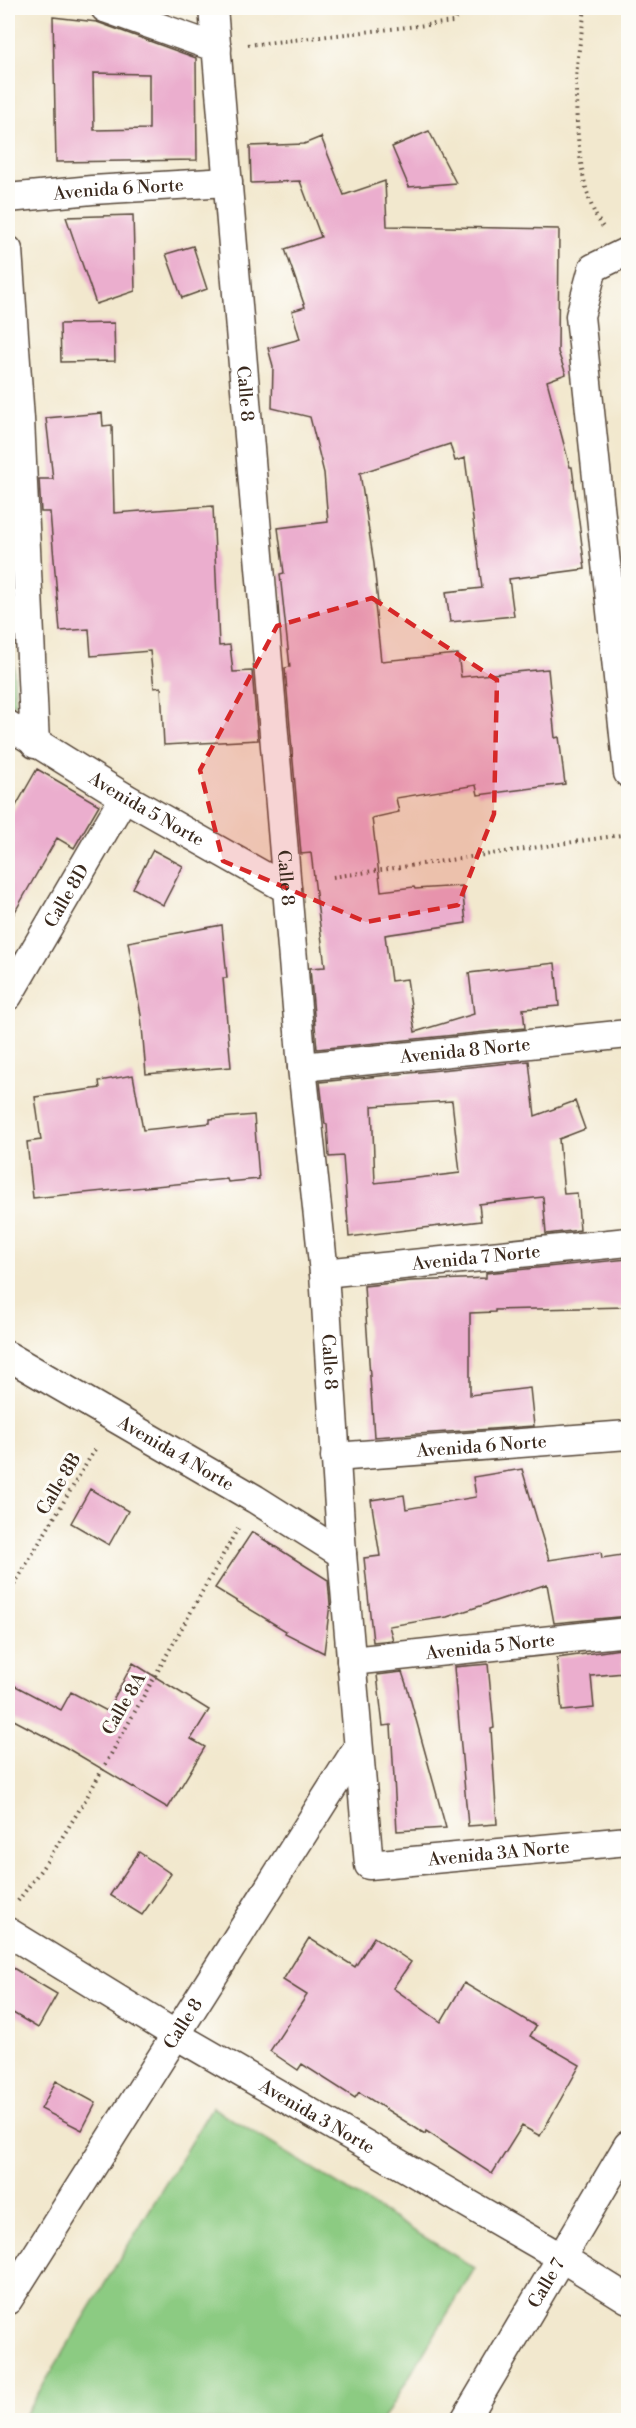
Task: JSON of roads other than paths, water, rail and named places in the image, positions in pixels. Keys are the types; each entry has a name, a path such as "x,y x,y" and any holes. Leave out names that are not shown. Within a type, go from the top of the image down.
{"street":[{"path":"105,8 218,48"},
{"name":"Calle 8","path":"213,8 302,1067 324,1273 342,1554 369,1865"},
{"name":"Avenida 6 Norte","path":"8,198 92,190 228,182"},
{"path":"8,250 14,420 35,744"},
{"path":"626,252 593,268 579,316 628,773"},
{"name":"Avenida 5 Norte","path":"8,725 35,744 124,797 287,889"},
{"name":"Calle 8D","path":"8,996 124,797"},
{"name":"Avenida 8 Norte","path":"302,1067 628,1034"},
{"name":"Avenida 7 Norte","path":"324,1273 628,1242"},
{"name":"Avenida 4 Norte","path":"8,1356 255,1499 342,1554"},
{"name":"Avenida 6 Norte","path":"335,1457 628,1435"},
{"name":"Avenida 5 Norte","path":"351,1661 628,1632"},
{"name":"Calle 8","path":"8,2301 358,1747"},
{"name":"Avenida 3A Norte","path":"369,1865 628,1841"},
{"name":"Avenida 3 Norte","path":"11,1919 176,2035 562,2258 628,2299"},
{"name":"Calle 7","path":"465,2421 628,2145"}]}
